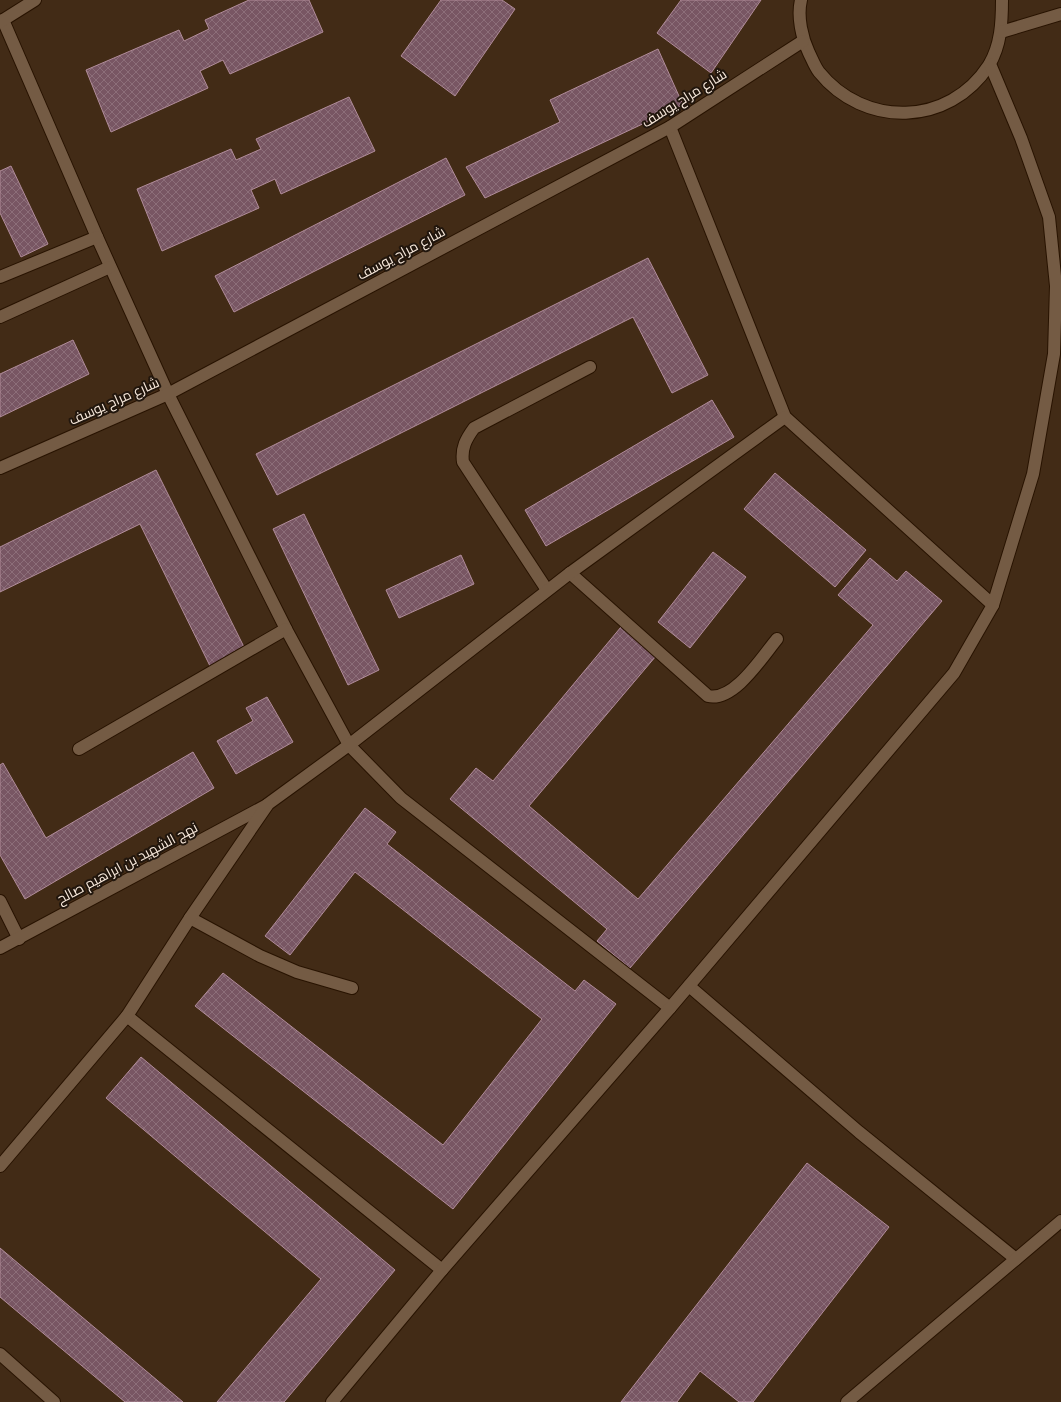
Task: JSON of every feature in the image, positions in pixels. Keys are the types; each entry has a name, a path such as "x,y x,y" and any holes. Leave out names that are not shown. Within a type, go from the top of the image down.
{"street":[{"path":"35,0 2,21 168,394 286,629 349,745 401,798 670,1008"},
{"path":"801,0 799,8 803,41 818,71 842,95 872,110 906,114 939,107 968,90 990,64 1001,32 1002,0"},
{"path":"1001,32 1061,14"},
{"name":"شارع مراح يوسف","path":"0,468 168,394 670,126 803,41"},
{"path":"332,1402 442,1270 689,986 954,673 993,605 1033,474 1054,354 1056,286 1049,216 1021,138 990,64"},
{"path":"670,126 785,417 993,605"},
{"path":"0,277 97,237"},
{"path":"0,317 110,266"},
{"path":"547,590 463,462 462,453 465,440 474,428 590,367"},
{"path":"0,1166 127,1016 190,918 268,804 349,745 547,590 785,417"},
{"path":"570,573 708,696 720,697 734,689 778,639"},
{"path":"79,749 286,629"},
{"name":"نهج الشهيد بن ابراهيم صالح","path":"0,948 268,804"},
{"path":"0,900 19,939"},
{"path":"190,918 260,956 297,972 352,988"},
{"path":"689,986 859,1132 1016,1259"},
{"path":"127,1016 442,1270"},
{"path":"846,1402 1061,1221"},
{"path":"0,1354 54,1402"}],"building":[{"path":"249,0 309,0 323,32 230,74 223,60 200,71 208,88 111,132 86,70 179,30 184,41 209,29 205,20"},
{"path":"441,0 502,0 515,9 455,96 401,56"},
{"path":"681,0 761,0 711,73 657,33"},
{"path":"658,49 683,105 485,198 466,167 560,122 550,100"},
{"path":"349,97 375,151 281,194 275,179 251,190 259,208 162,251 137,189 231,149 236,160 261,149 256,139"},
{"path":"446,158 465,195 234,312 215,276"},
{"path":"11,166 48,244 21,257 0,213 0,171"},
{"path":"648,258 708,375 672,393 633,317 277,495 256,454"},
{"path":"73,340 89,374 0,417 0,374"},
{"path":"712,400 734,437 546,546 525,510"},
{"path":"156,470 246,651 211,668 140,524 0,592 0,547"},
{"path":"775,473 866,550 835,587 744,509"},
{"path":"304,514 379,670 348,685 273,529"},
{"path":"713,552 746,577 690,648 658,622"},
{"path":"461,555 474,584 399,618 386,590"},
{"path":"870,558 897,581 906,571 942,601 630,968 597,941 607,929 450,799 476,768 493,781 621,627 656,656 529,806 638,899 873,625 838,595"},
{"path":"267,697 293,742 236,774 217,741 253,721 246,708"},
{"path":"193,752 214,788 25,899 0,855 0,765 3,763 46,838"},
{"path":"365,808 396,832 387,844 575,991 584,980 616,1004 453,1209 195,1006 223,973 443,1145 542,1019 355,872 290,955 265,936"},
{"path":"141,1057 395,1270 284,1402 217,1402 321,1279 106,1098"},
{"path":"807,1163 889,1227 753,1402 739,1402 700,1371 677,1402 621,1402"},
{"path":"0,1248 183,1402 125,1402 0,1297"}]}
